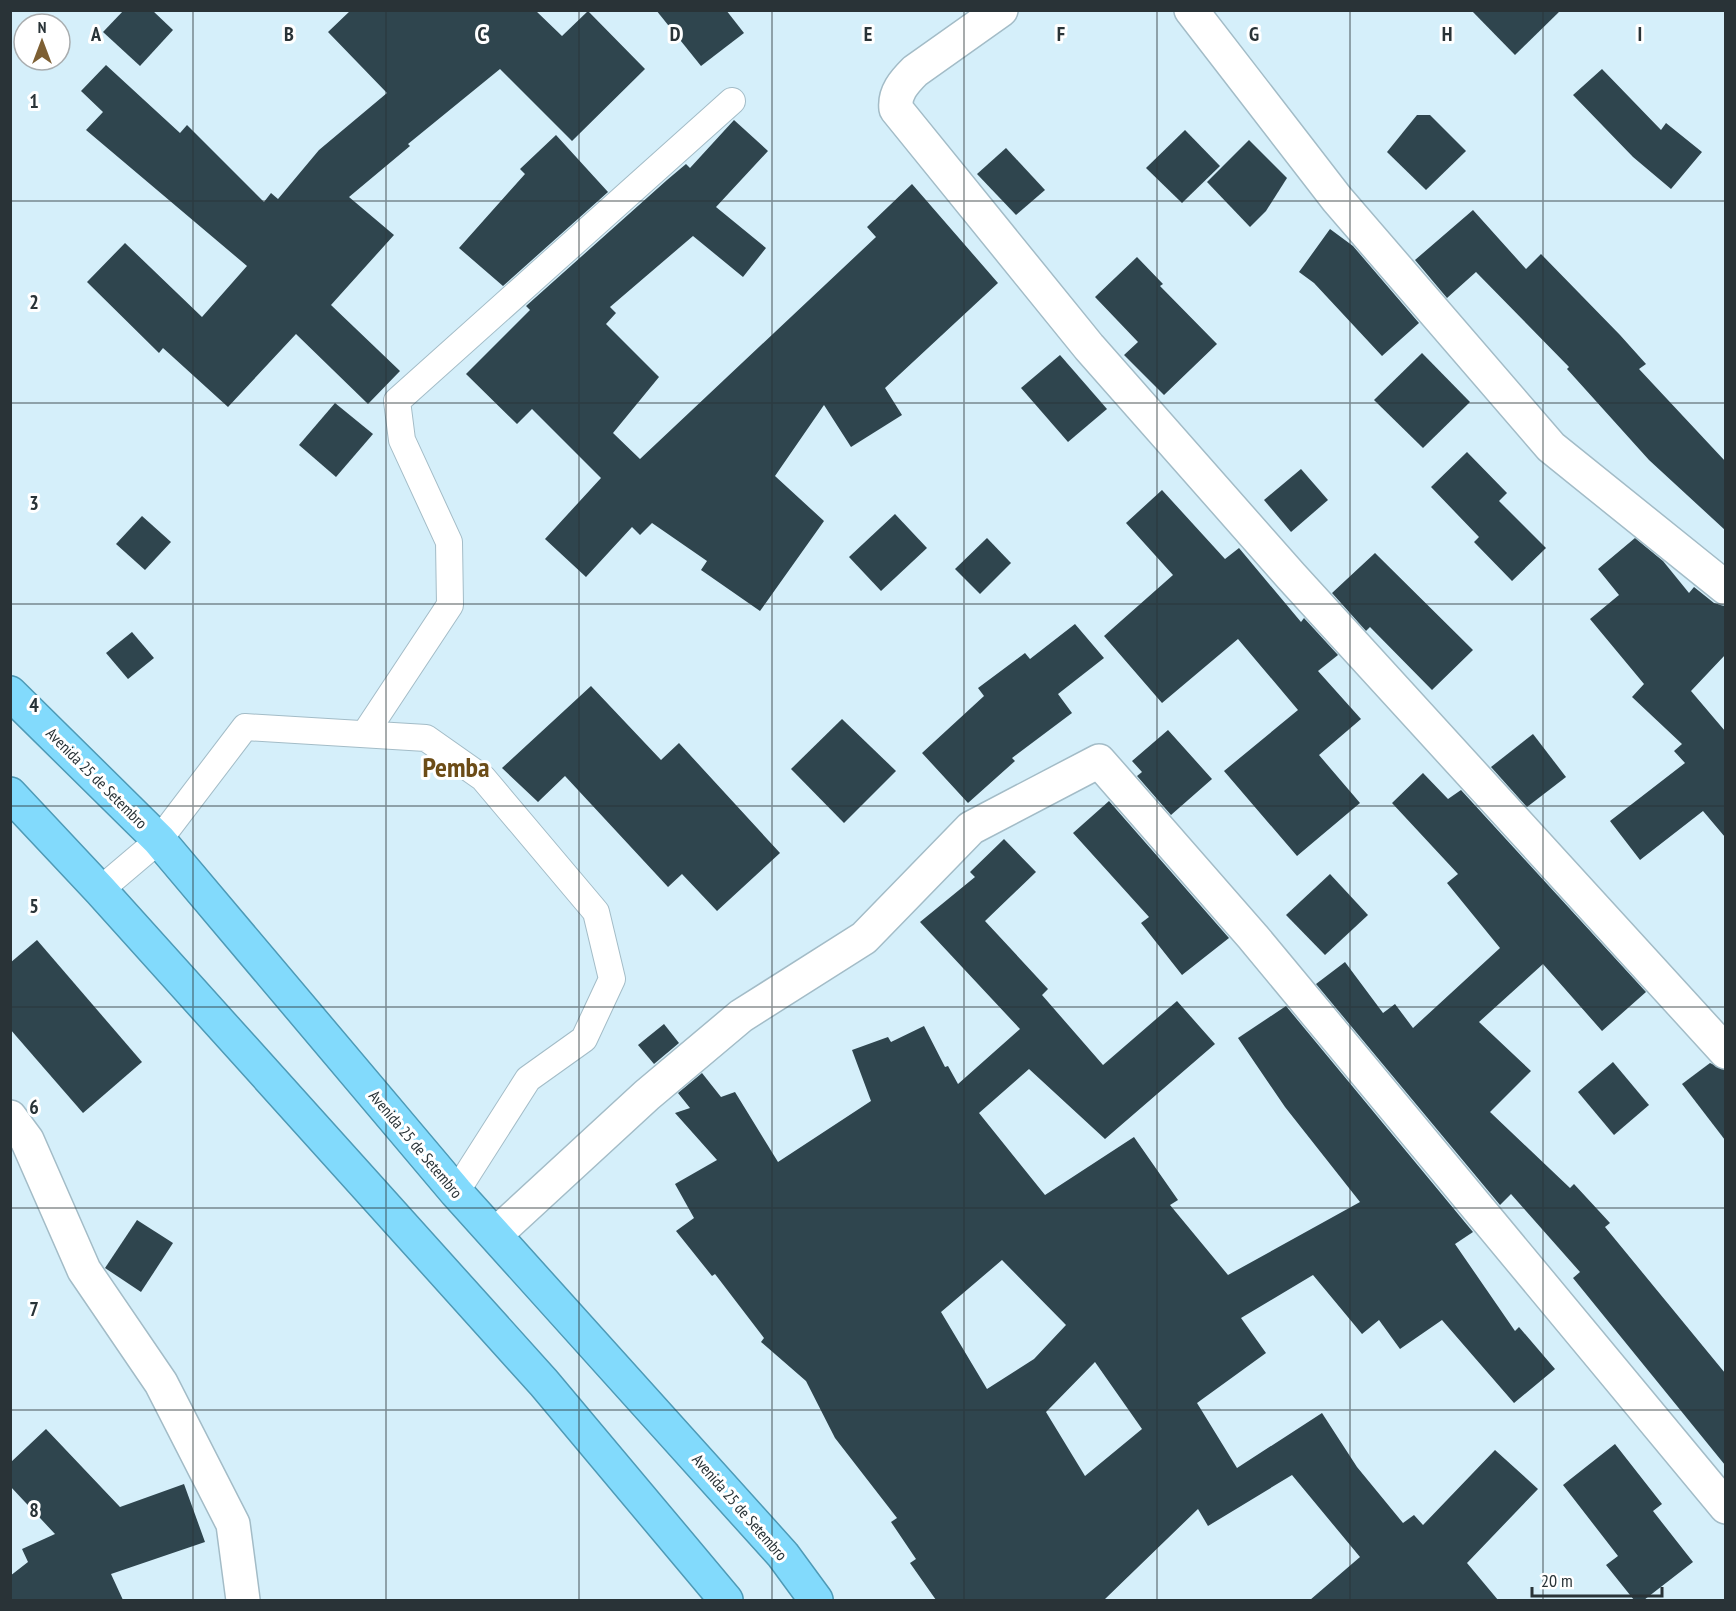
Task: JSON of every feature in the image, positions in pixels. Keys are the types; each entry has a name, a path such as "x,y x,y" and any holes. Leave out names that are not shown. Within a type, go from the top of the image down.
{"highway":[{"name":"Avenida 25 de Setembro","path":"10,693 159,840 456,1192 783,1555 816,1600"},
{"path":"10,794 100,890 544,1383 726,1600"}],"street":[{"path":"1001,10 903,82 895,100 896,109 1104,364 1291,576 1725,1052"},
{"path":"1191,10 1337,199 1551,447 1725,588"},
{"path":"496,1234 647,1095 741,1016 864,938 971,828 1100,761 1253,937 1725,1507"},
{"path":"10,1117 27,1140 84,1270 161,1383 233,1524 243,1600"}],"lane":[{"path":"366,732 450,605 449,542 402,440 398,401 732,100"},
{"path":"100,890 159,840 245,726 366,732 426,738 483,778 596,912 612,979 584,1039 528,1079 456,1192"}],"building":[{"path":"124,10 152,10 173,30 140,66 103,32"},
{"path":"351,10 535,10 562,36 588,11 645,69 572,141 500,69 408,144 410,146 349,197 394,235 331,305 400,371 368,404 296,334 228,407 163,348 159,353 87,282 125,243 202,317 247,266 86,130 103,112 81,91 106,65 180,133 187,125 264,202 271,193 278,199 319,150 387,93 328,32"},
{"path":"656,10 726,10 744,33 701,66"},
{"path":"1471,10 1561,10 1515,55"},
{"path":"1602,69 1661,130 1666,123 1702,152 1671,189 1633,157 1573,95"},
{"path":"1417,115 1430,115 1466,151 1426,190 1387,152"},
{"path":"734,120 768,151 716,207 766,248 743,277 693,236 610,307 616,313 606,324 659,377 613,433 640,459 876,237 867,227 912,184 998,283 885,388 902,415 851,447 824,405 775,476 824,521 760,611 701,570 707,561 652,523 640,535 632,527 586,577 545,539 601,478 532,409 517,424 466,374 530,310 526,306 686,164 690,168"},
{"path":"1185,130 1220,166 1182,203 1146,168"},
{"path":"556,135 608,192 503,286 459,248 525,174 520,169"},
{"path":"1249,140 1287,178 1266,211 1250,227 1207,182"},
{"path":"1006,148 1045,190 1016,215 977,174"},
{"path":"1473,210 1526,269 1541,254 1646,364 1639,369 1725,461 1725,530 1649,460 1567,369 1569,367 1476,272 1447,298 1415,260"},
{"path":"1330,229 1353,246 1419,323 1382,356 1314,283 1299,272"},
{"path":"1137,257 1163,284 1160,286 1217,344 1164,395 1124,355 1138,342 1095,297"},
{"path":"1422,353 1470,402 1423,448 1374,400"},
{"path":"1060,355 1107,409 1068,442 1021,388"},
{"path":"335,403 373,434 336,477 299,445"},
{"path":"1467,452 1507,493 1499,501 1546,548 1512,581 1474,542 1479,537 1431,487"},
{"path":"1301,469 1328,500 1291,532 1264,500"},
{"path":"1162,490 1225,559 1239,548 1301,622 1304,618 1338,655 1318,671 1361,719 1319,755 1360,803 1297,856 1224,771 1298,710 1238,639 1162,703 1104,636 1173,575 1126,523"},
{"path":"895,514 927,548 881,591 849,557"},
{"path":"142,516 171,542 145,570 116,544"},
{"path":"987,538 1011,563 980,594 955,569"},
{"path":"1635,538 1663,561 1689,593 1694,587 1714,603 1725,606 1725,655 1691,691 1725,731 1725,837 1703,811 1640,860 1610,821 1685,763 1674,751 1682,744 1632,697 1644,684 1590,619 1619,595 1598,569"},
{"path":"1375,553 1473,650 1432,690 1370,627 1366,631 1332,593"},
{"path":"1075,624 1104,658 1058,694 1072,713 1012,758 1015,761 968,803 922,753 984,696 978,688 1025,653 1030,659"},
{"path":"132,632 154,658 128,679 106,653"},
{"path":"591,686 661,760 679,743 780,853 717,911 682,874 668,887 565,776 538,802 502,768"},
{"path":"842,719 896,771 844,823 791,769"},
{"path":"1168,730 1212,779 1171,815 1137,776 1142,772 1132,761"},
{"path":"1533,734 1566,777 1527,807 1491,767"},
{"path":"1423,773 1448,799 1461,790 1646,992 1602,1031 1543,964 1479,1022 1531,1071 1490,1112 1570,1188 1574,1184 1610,1223 1605,1227 1725,1373 1725,1465 1573,1278 1580,1272 1511,1194 1500,1205 1316,984 1345,962 1383,1013 1395,1004 1413,1028 1500,948 1447,883 1458,874 1392,803"},
{"path":"1109,801 1229,938 1182,975 1141,923 1149,917 1073,833"},
{"path":"1004,839 1036,872 985,921 1048,989 1042,995 1103,1065 1177,1001 1215,1044 1105,1139 1029,1069 979,1113 1045,1195 1134,1137 1178,1200 1170,1205 1228,1275 1360,1202 1285,1107 1238,1038 1286,1006 1473,1232 1455,1244 1515,1331 1519,1327 1555,1369 1514,1403 1442,1320 1400,1349 1379,1320 1362,1334 1313,1275 1241,1318 1266,1353 1197,1403 1237,1468 1322,1413 1357,1467 1403,1523 1414,1515 1423,1525 1495,1450 1538,1489 1467,1563 1498,1600 1310,1600 1360,1557 1292,1475 1208,1526 1198,1509 1104,1600 936,1600 910,1563 916,1559 891,1522 897,1518 835,1438 806,1381 761,1342 764,1338 715,1274 712,1276 676,1231 694,1218 675,1184 717,1160 675,1113 690,1108 678,1093 702,1073 721,1097 735,1092 778,1162 871,1101 852,1050 888,1037 891,1042 924,1026 945,1067 948,1066 958,1084 1020,1029 920,922 975,877 970,872","holes":["1002,1260 1066,1325 1034,1359 987,1389 941,1312","1095,1362 1142,1429 1085,1476 1046,1412"]},
{"path":"1330,874 1368,915 1325,955 1286,915"},
{"path":"37,940 142,1062 83,1113 10,1029 10,963"},
{"path":"664,1024 679,1043 654,1064 638,1045"},
{"path":"1613,1062 1649,1105 1614,1135 1578,1092"},
{"path":"1710,1063 1725,1070 1725,1140 1682,1084"},
{"path":"137,1220 173,1243 141,1292 105,1268"},
{"path":"46,1429 120,1507 184,1484 205,1542 111,1574 123,1600 10,1600 10,1576 28,1562 22,1549 55,1534 10,1486 10,1463"},
{"path":"1615,1444 1662,1504 1653,1511 1693,1562 1644,1600 1634,1600 1606,1565 1618,1556 1563,1485"}],"district":[{"name":"Pemba","path":"456,767"}]}
